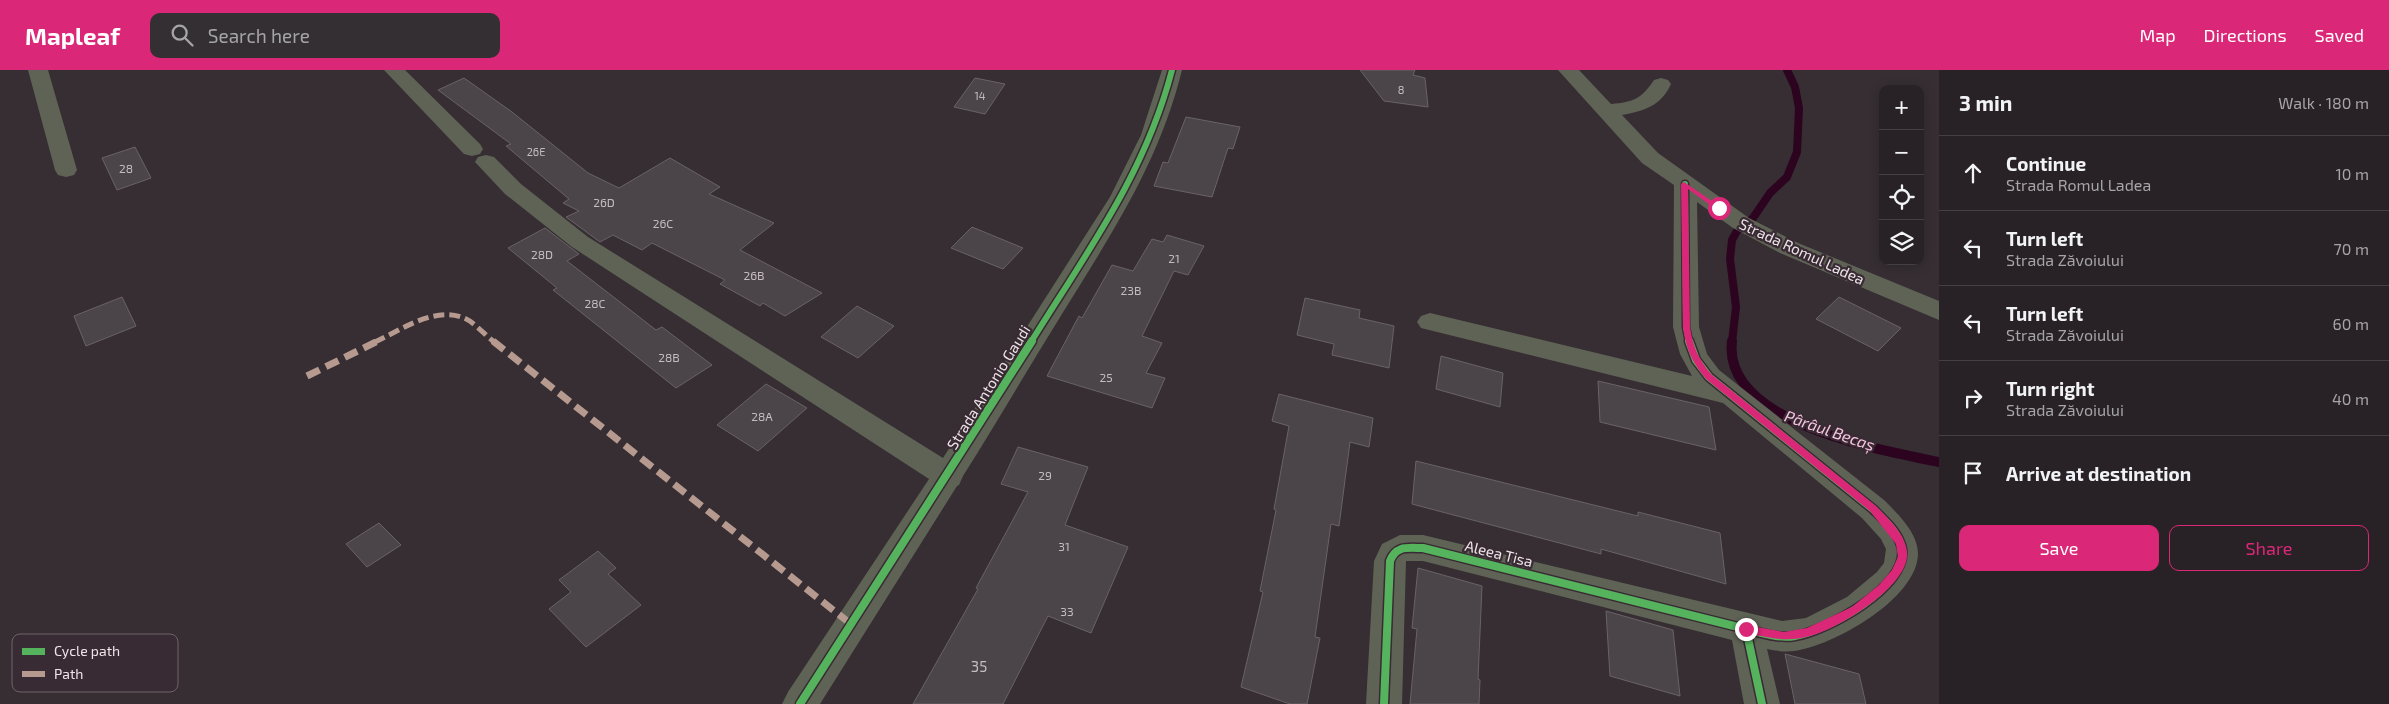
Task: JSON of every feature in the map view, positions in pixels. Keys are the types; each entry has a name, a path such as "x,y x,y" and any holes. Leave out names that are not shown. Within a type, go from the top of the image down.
{"street":[{"path":"38,70 66,170"},
{"path":"394,70 513,189 580,242 949,477"},
{"name":"Strada Antonio Gaudi","path":"800,704 949,477 1120,198 1150,142 1160,116 1172,70"},
{"name":"Strada Romul Ladea","path":"1568,70 1650,158 1719,208 1766,237 1939,311"},
{"path":"1605,110 1628,109 1646,102 1658,93 1660,84"},
{"path":"1684,184 1686,327 1689,347 1702,370 1730,395 1824,467 1873,508 1895,534 1900,544 1902,557 1896,572 1869,599 1855,610 1808,632 1784,636 1746,629 1762,704"},
{"path":"1430,322 1730,395"},
{"name":"Aleea Tisa","path":"1384,704 1390,561 1393,553 1400,548 1422,548 1746,629"}],"building":[{"path":"1360,70 1415,70 1413,75 1425,78 1428,107 1384,101"},
{"path":"464,78 512,112 588,173 619,188 670,158 720,187 709,194 774,223 740,250 822,293 785,316 763,303 760,306 720,284 725,280 652,243 642,250 613,235 600,242 566,217 579,211 563,203 569,199 506,146 511,144 438,90"},
{"path":"975,78 1005,84 985,114 954,107"},
{"path":"1186,117 1240,127 1233,149 1228,148 1212,197 1154,186 1163,162 1168,163"},
{"path":"135,147 151,178 117,190 102,158"},
{"path":"972,227 1023,248 1003,269 951,248"},
{"path":"545,228 579,254 567,261 656,330 662,327 712,365 676,388 553,290 557,288 508,248"},
{"path":"1167,235 1204,246 1188,275 1174,271 1142,336 1162,343 1146,373 1165,378 1152,408 1047,376 1079,316 1082,318 1112,265 1133,271 1152,239 1163,242"},
{"path":"122,297 136,326 86,346 74,316"},
{"path":"1839,297 1901,328 1878,351 1816,319"},
{"path":"1305,298 1360,310 1359,318 1394,326 1389,368 1332,355 1334,344 1297,335"},
{"path":"857,306 894,326 858,358 821,337"},
{"path":"1441,356 1503,373 1500,407 1436,389"},
{"path":"1598,381 1709,407 1716,450 1600,422"},
{"path":"766,384 807,408 758,451 717,425"},
{"path":"1279,394 1373,418 1369,447 1350,442 1339,526 1331,524 1315,637 1320,638 1307,704 1290,704 1241,687 1263,592 1260,591 1276,510 1274,509 1289,426 1272,421"},
{"path":"1018,447 1088,467 1065,525 1128,547 1091,633 1048,616 1003,704 913,704 978,589 976,588 1028,492 1001,484"},
{"path":"1416,461 1638,516 1638,512 1720,533 1726,584 1601,549 1601,554 1412,504"},
{"path":"379,523 401,545 367,567 346,544"},
{"path":"598,551 616,568 608,574 641,605 586,647 549,609 571,592 559,580"},
{"path":"1418,568 1482,586 1478,679 1480,680 1479,704 1410,704 1417,629 1412,628"},
{"path":"1606,611 1673,630 1680,696 1610,676"},
{"path":"1785,654 1859,674 1866,704 1795,704"}],"waterway":[{"name":"Pârâul Becaș","path":"1732,341 1736,307 1730,259 1732,240 1737,231 1753,218 1770,193 1787,177 1797,152 1799,108 1795,87 1787,70"},
{"name":"Pârâul Becaș","path":"1732,341 1736,369 1752,393 1778,412 1810,428 1845,440 1881,450 1939,462"}],"marked path":[{"path":"307,376 420,320 442,315 464,318 852,625"}],"cycle path":[{"path":"800,704 957,462 1104,227 1138,167 1152,135 1172,70"},
{"path":"1685,184 1686,327 1696,360 1709,377 1873,509 1892,530 1902,549 1898,569 1889,582 1875,595 1841,618 1808,633 1795,636 1776,636 1746,629 1762,704"},
{"path":"1384,704 1390,561 1393,553 1400,548 1423,548 1746,629"}],"route":[{"path":"1719,208 1684,184 1686,327 1689,347 1696,362 1709,377 1730,395 1824,467 1873,508 1895,534 1900,544 1902,557 1896,572 1882,588 1855,610 1808,632 1796,636 1773,636 1746,629"}]}
